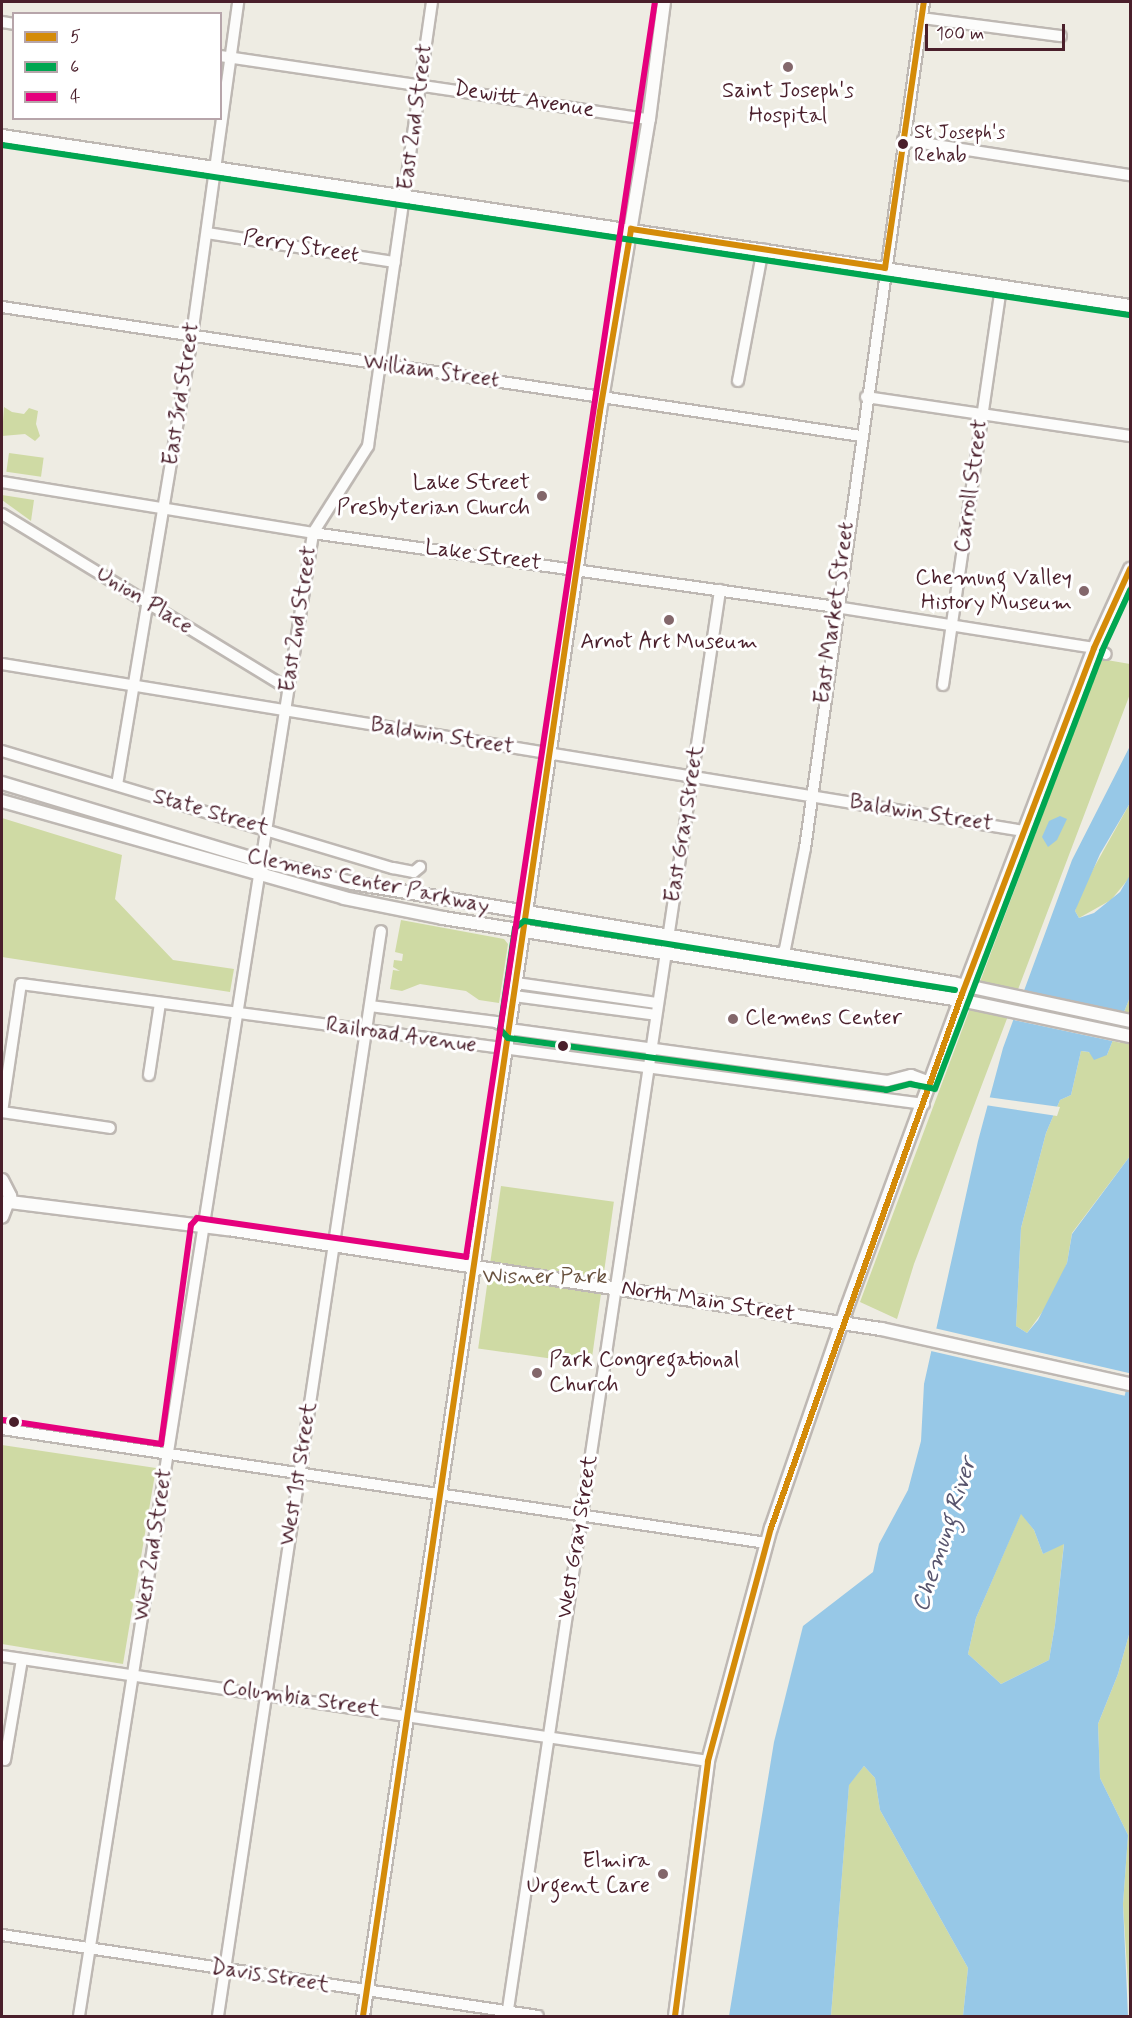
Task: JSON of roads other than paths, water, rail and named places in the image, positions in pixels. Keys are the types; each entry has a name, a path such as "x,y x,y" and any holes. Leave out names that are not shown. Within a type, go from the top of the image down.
{"main road":[{"path":"363,2016 576,569 602,397 649,119 664,2"},
{"path":"2,136 216,170 405,194 1131,306"},
{"path":"675,2016 708,1761 767,1544 841,1323 924,1104 965,985 1094,648 1131,569"},
{"name":"Clemens Center Parkway","path":"2,783 260,861 525,922 665,953 960,1000 1131,1035"},
{"name":"Clemens Center Parkway","path":"2,801 258,876 443,918 525,922 668,937 965,985 1131,1022"},
{"path":"2,1180 9,1191 10,1202 2,1217"},
{"name":"North Main Street","path":"10,1202 200,1226 881,1329 1131,1384"}],"street":[{"name":"East 3rd Street","path":"222,102 226,57 238,2"},
{"name":"East 2nd Street","path":"237,1001 313,532 368,446 432,2"},
{"name":"East Market Street","path":"779,956 785,949 801,868 836,607 924,2"},
{"path":"922,18 1061,36"},
{"name":"Dewitt Avenue","path":"226,57 649,119"},
{"name":"East 3rd Street","path":"117,785 192,335 216,170 220,120"},
{"path":"903,140 1131,175"},
{"name":"Perry Street","path":"207,233 395,262"},
{"path":"738,381 763,249"},
{"name":"Carroll Street","path":"943,685 1001,286"},
{"name":"William Street","path":"2,307 861,436"},
{"path":"866,397 1131,436"},
{"name":"Lake Street","path":"2,482 313,532 836,607 1094,648 1106,654"},
{"name":"Union Place","path":"2,514 287,688"},
{"name":"East Gray Street","path":"649,1057 720,590"},
{"name":"Baldwin Street","path":"2,664 1024,831"},
{"name":"State Street","path":"2,751 393,868 414,872 420,867"},
{"name":"West 1st Street","path":"218,2016 381,931"},
{"name":"Railroad Avenue","path":"2,1112 21,984 506,1051 649,1057"},
{"path":"515,990 657,1003"},
{"path":"515,990 656,1015"},
{"name":"West 2nd Street","path":"79,2016 169,1454 200,1226 237,1001"},
{"path":"149,1075 160,1003"},
{"name":"Railroad Avenue","path":"370,1006 496,1022 509,1029 759,1081 924,1104"},
{"path":"649,1057 762,1063 886,1081 911,1075 930,1082"},
{"name":"West Gray Street","path":"507,2015 649,1057"},
{"path":"759,1081 762,1063"},
{"path":"2,1112 110,1128"},
{"path":"2,1429 767,1544"},
{"name":"Columbia Street","path":"2,1656 265,1693 708,1761"},
{"path":"5,1760 22,1659"},
{"name":"Davis Street","path":"2,1935 89,1946 507,2015 538,2016"}],"water":[{"name":"Chemung River","path":"1130,746 1130,803 1100,854 1075,911 1079,918 1094,913 1120,892 1130,875 1130,997 1107,1055 1094,1060 1089,1052 1081,1051 1071,1095 1060,1100 1046,1133 1021,1228 1016,1326 1027,1333 1038,1320 1067,1263 1072,1234 1130,1156 1130,1631 1118,1674 1098,1724 1100,1778 1128,1835 1123,1904 1128,2016 963,2016 968,1968 880,1810 875,1778 864,1766 849,1785 831,2016 729,2016 774,1742 803,1626 873,1572 879,1544 908,1490 921,1441 924,1384 978,1141 1003,1048 1072,860","holes":["1021,1514 1034,1530 1043,1554 1064,1544 1049,1660 1001,1684 968,1654 976,1618"]},
{"path":"1060,816 1067,819 1057,840 1048,847 1042,837 1049,821"}],"place":[{"name":"Saint Joseph's Hospital","path":"788,67"},
{"name":"St Joseph's Rehab","path":"903,144"},
{"name":"Lake Street Presbyterian Church","path":"542,496"},
{"name":"Chemung Valley History Museum","path":"1084,591"},
{"name":"Arnot Art Museum","path":"669,620"},
{"name":"Clemens Center","path":"733,1019"},
{"name":"Park Congregational Church","path":"537,1373"},
{"name":"Elmira Urgent Care","path":"663,1874"}],"park label":[{"name":"Wisner Park","path":"545,1278"}]}
